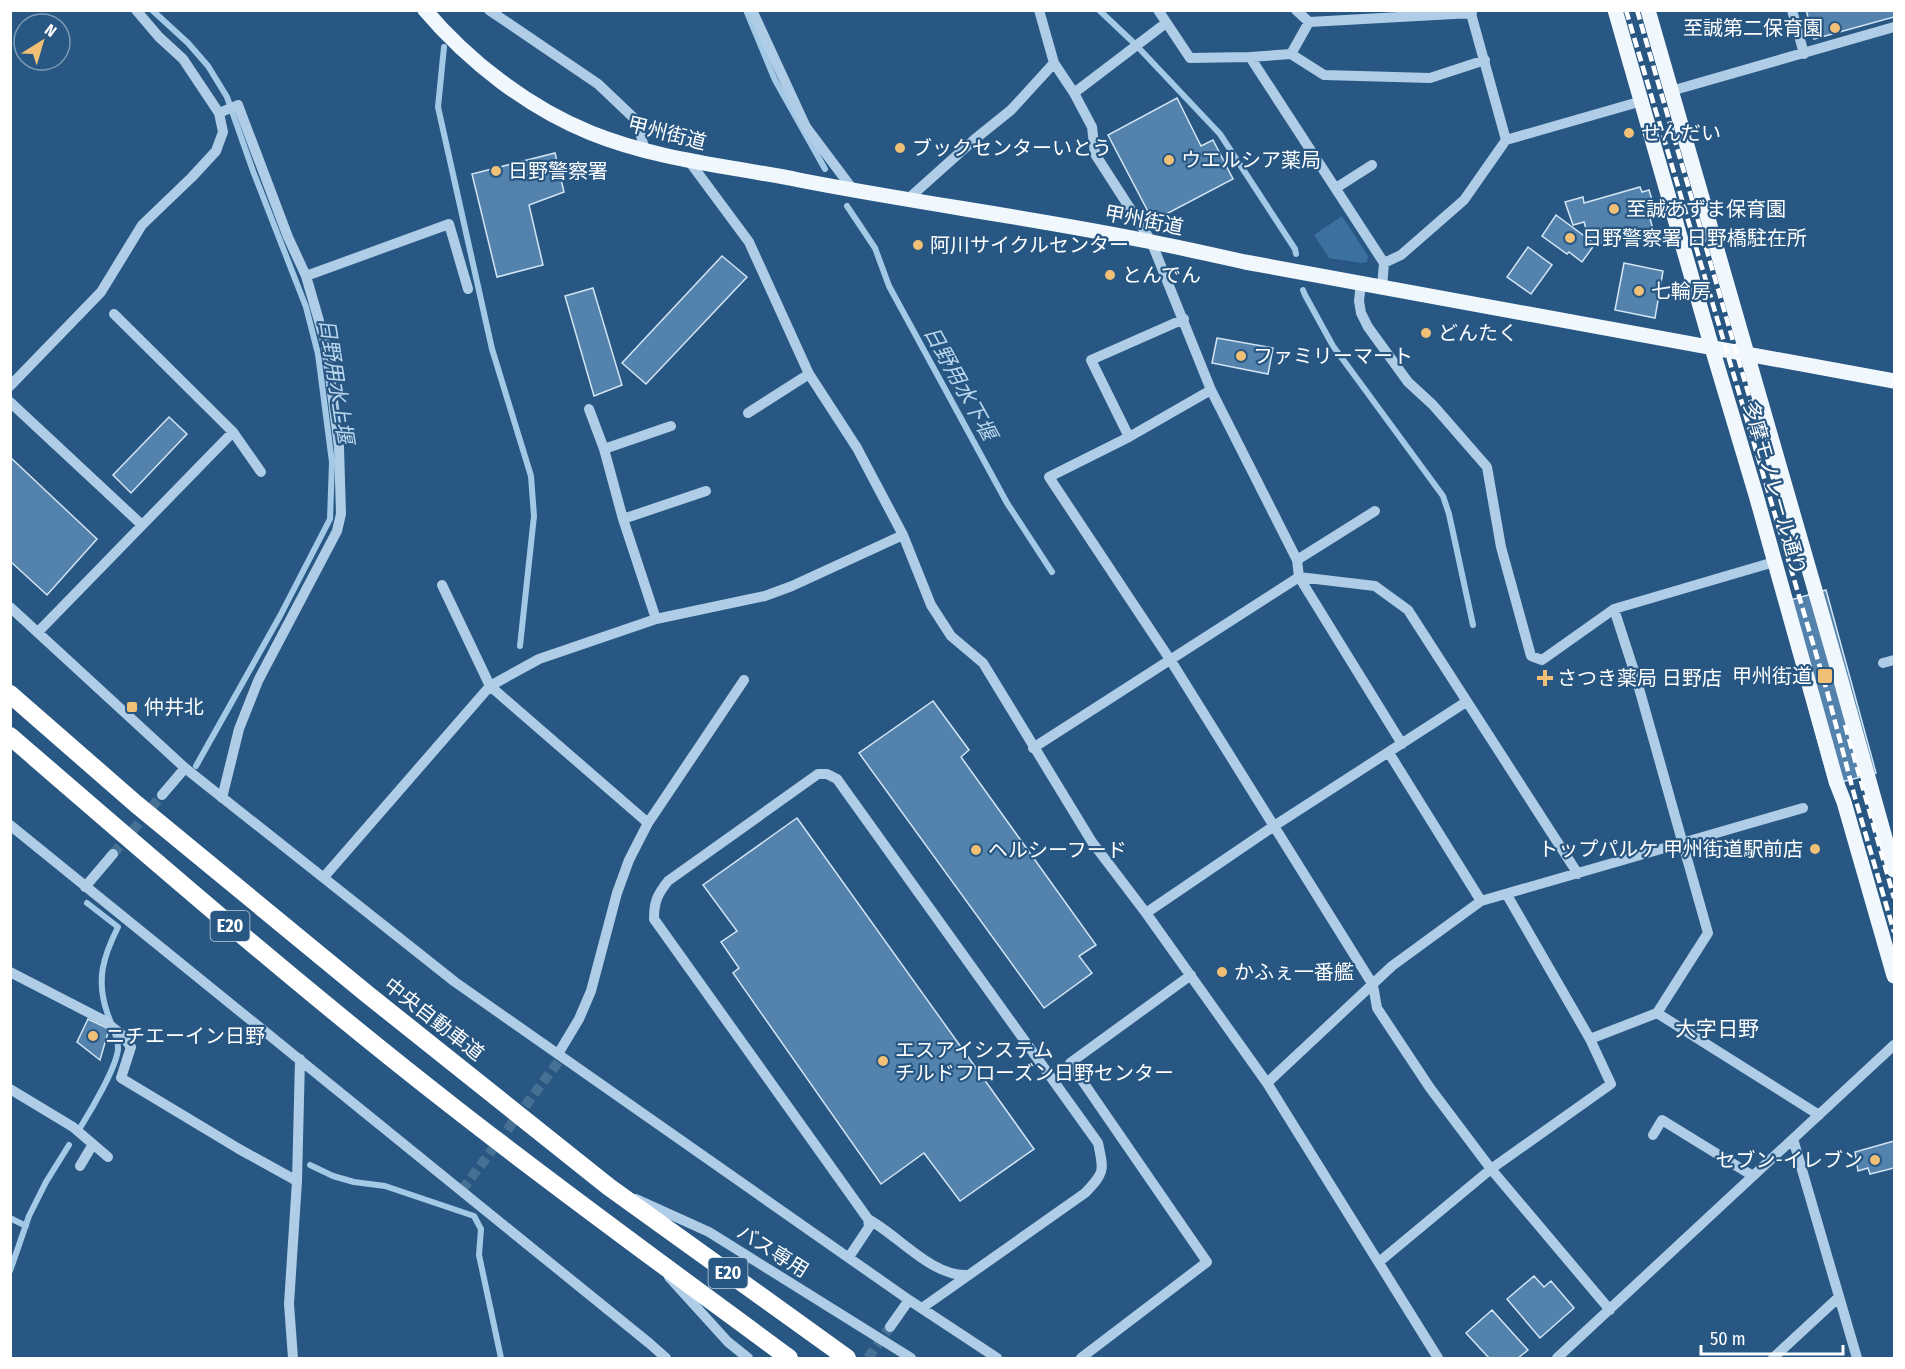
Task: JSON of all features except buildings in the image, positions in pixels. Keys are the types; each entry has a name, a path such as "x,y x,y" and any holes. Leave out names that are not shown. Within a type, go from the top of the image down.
{"highway":[{"name":"中央自動車道","path":"10,694 136,804 348,979 609,1186 847,1359"},
{"name":"E20","path":"10,736 195,897 456,1109 789,1359"}],"main road":[{"name":"甲州街道","path":"425,10 441,30 464,52 496,78 546,111 589,132 645,151 854,191 1151,242 1361,284 1894,381"},
{"name":"多摩モノレール通り","path":"1615,10 1894,976"},
{"name":"多摩モノレール通り","path":"1647,10 1894,870"}],"street":[{"path":"10,386 101,292 142,225 216,151 223,132 221,112 183,59 159,37 136,10"},
{"path":"489,10 598,84 637,121 645,151"},
{"path":"752,10 806,127 854,191"},
{"path":"1039,10 1054,63 1074,93 1092,127 1095,154 1151,242 1211,390 1297,560 1299,578 1402,744"},
{"path":"1158,10 1190,58 1291,54 1324,75 1430,78 1485,60"},
{"path":"1296,10 1309,22 1471,12 1506,140"},
{"path":"1792,10 1804,54"},
{"path":"1291,54 1309,22"},
{"path":"1074,93 1166,23"},
{"path":"1671,91 1894,29"},
{"path":"1250,57 1384,263 1382,287"},
{"path":"908,199 1011,110 1054,63"},
{"path":"1384,263 1401,255 1464,200 1506,140 1642,101"},
{"path":"221,112 238,105 288,237 306,276 326,345 332,383 339,447 341,514 337,531 258,681 238,729 222,798"},
{"path":"689,161 749,242 809,374 857,448 903,535 931,605 951,636 983,663 1092,842 1146,913 1267,1083 1438,1359"},
{"path":"1336,188 1372,165"},
{"path":"306,276 449,224 468,289"},
{"path":"1361,284 1359,301 1361,313 1368,327 1408,382 1433,405 1487,467 1501,547 1531,656 1542,660 1614,609 1774,562"},
{"path":"114,314 232,432 261,472"},
{"path":"1129,437 1091,360 1184,320"},
{"path":"748,412 809,374"},
{"path":"1211,390 1129,437 1049,477 1171,661 1274,826 1373,985 1377,1008 1430,1088 1491,1168 1610,1310"},
{"path":"10,402 142,525"},
{"path":"589,409 604,449 623,519 656,619"},
{"path":"604,449 670,426"},
{"path":"38,632 232,432"},
{"path":"623,519 706,491"},
{"path":"1297,560 1375,511"},
{"path":"324,877 490,686 539,659 656,619 792,586 903,535"},
{"path":"1033,748 1299,578 1375,586 1408,610 1578,874"},
{"path":"442,585 490,686 648,824"},
{"path":"10,607 185,768 455,982 909,1300 997,1359"},
{"path":"1590,1039 1657,1013 1708,933 1638,685 1614,609"},
{"path":"1883,663 1894,660"},
{"path":"558,1054 579,1019 591,991 617,893 629,860 648,824 744,680"},
{"path":"1146,913 1274,826 1466,702"},
{"path":"1389,753 1481,901"},
{"path":"162,795 185,768"},
{"path":"849,1257 869,1227 867,1220 654,919 658,893 668,882 818,774 827,774 837,779 1098,1143 1102,1161 1101,1177 1085,1193 922,1308"},
{"path":"1267,1083 1392,966 1481,901 1803,808"},
{"path":"10,825 649,1342 666,1359"},
{"path":"85,887 113,854"},
{"path":"1379,1262 1491,1168 1611,1084 1590,1039 1507,895"},
{"path":"10,972 103,1020 121,1034 131,1047 121,1078 297,1181"},
{"path":"1081,1359 1207,1262 1070,1064 1191,975"},
{"path":"1657,1013 1819,1115"},
{"path":"1557,1359 1894,1045"},
{"path":"293,1359 289,1304 297,1181 300,1059"},
{"path":"10,1089 73,1127 108,1157"},
{"path":"1653,1136 1662,1120 1753,1176"},
{"path":"1793,1139 1857,1359"},
{"path":"80,1166 93,1144"},
{"name":"バス専用","path":"609,1186 709,1232 911,1359"},
{"path":"867,1220 882,1228 932,1265 955,1275 967,1275"},
{"path":"648,1255 728,1342 748,1359"},
{"path":"1773,1359 1839,1297"},
{"path":"890,1328 909,1300"}],"shaded area":[{"path":"1342,216 1368,256 1367,262 1329,258 1314,235"}],"waterway":[{"name":"日野用水上堰","path":"152,10 188,43 208,66 227,97 306,307 318,354 332,462 330,519 280,616 196,766"},
{"name":"日野用水下堰","path":"746,10 775,80 825,169"},
{"name":"日野用水下堰","path":"1099,10 1135,44 1220,134 1295,249 1296,254"},
{"path":"444,47 438,107 492,349 531,476 534,516 520,646"},
{"name":"日野用水下堰","path":"847,206 875,248 889,286 1007,503 1052,572"},
{"name":"日野用水下堰","path":"1303,290 1333,346 1443,496 1473,625"},
{"name":"日野用水上堰","path":"80,1128 109,1077 118,1048 102,989 105,959 118,927 87,903"},
{"name":"日野用水上堰","path":"10,1271 29,1216 46,1182 69,1145"},
{"path":"310,1165 333,1176 354,1182 385,1186 474,1216 481,1229 479,1255 501,1358"},
{"path":"10,1218 26,1226"}],"tunnel":[{"path":"113,854 162,795"},
{"path":"462,1190 562,1057"},
{"path":"868,1358 890,1327"}],"railway":[{"path":"1626,10 1827,691 1894,932"},
{"path":"1637,10 1781,506"},
{"path":"1845,725 1894,898"}],"place":[{"name":"至誠第二保育園","path":"1835,28"},
{"name":"せんだい","path":"1629,133"},
{"name":"ブックセンターいとう","path":"900,148"},
{"name":"ウエルシア薬局","path":"1169,160"},
{"name":"日野警察署","path":"496,171"},
{"name":"至誠あずま保育園","path":"1614,209"},
{"name":"日野警察署 日野橋駐在所","path":"1570,238"},
{"name":"阿川サイクルセンター","path":"918,245"},
{"name":"とんでん","path":"1110,275"},
{"name":"七輪房","path":"1639,291"},
{"name":"どんたく","path":"1426,333"},
{"name":"ファミリーマート","path":"1241,356"},
{"name":"甲州街道","path":"1825,676"},
{"name":"さつき薬局 日野店","path":"1545,678"},
{"name":"仲井北","path":"132,707"},
{"name":"トップパルケ 甲州街道駅前店","path":"1815,849"},
{"name":"ヘルシーフード","path":"976,850"},
{"name":"かふぇ一番艦","path":"1222,972"},
{"name":"ニチエーイン日野","path":"93,1036"},
{"name":"エスアイシステム チルドフローズン日野センター","path":"883,1061"},
{"name":"セブン-イレブン","path":"1875,1160"}],"district":[{"name":"大字日野","path":"1717,1029"}]}
